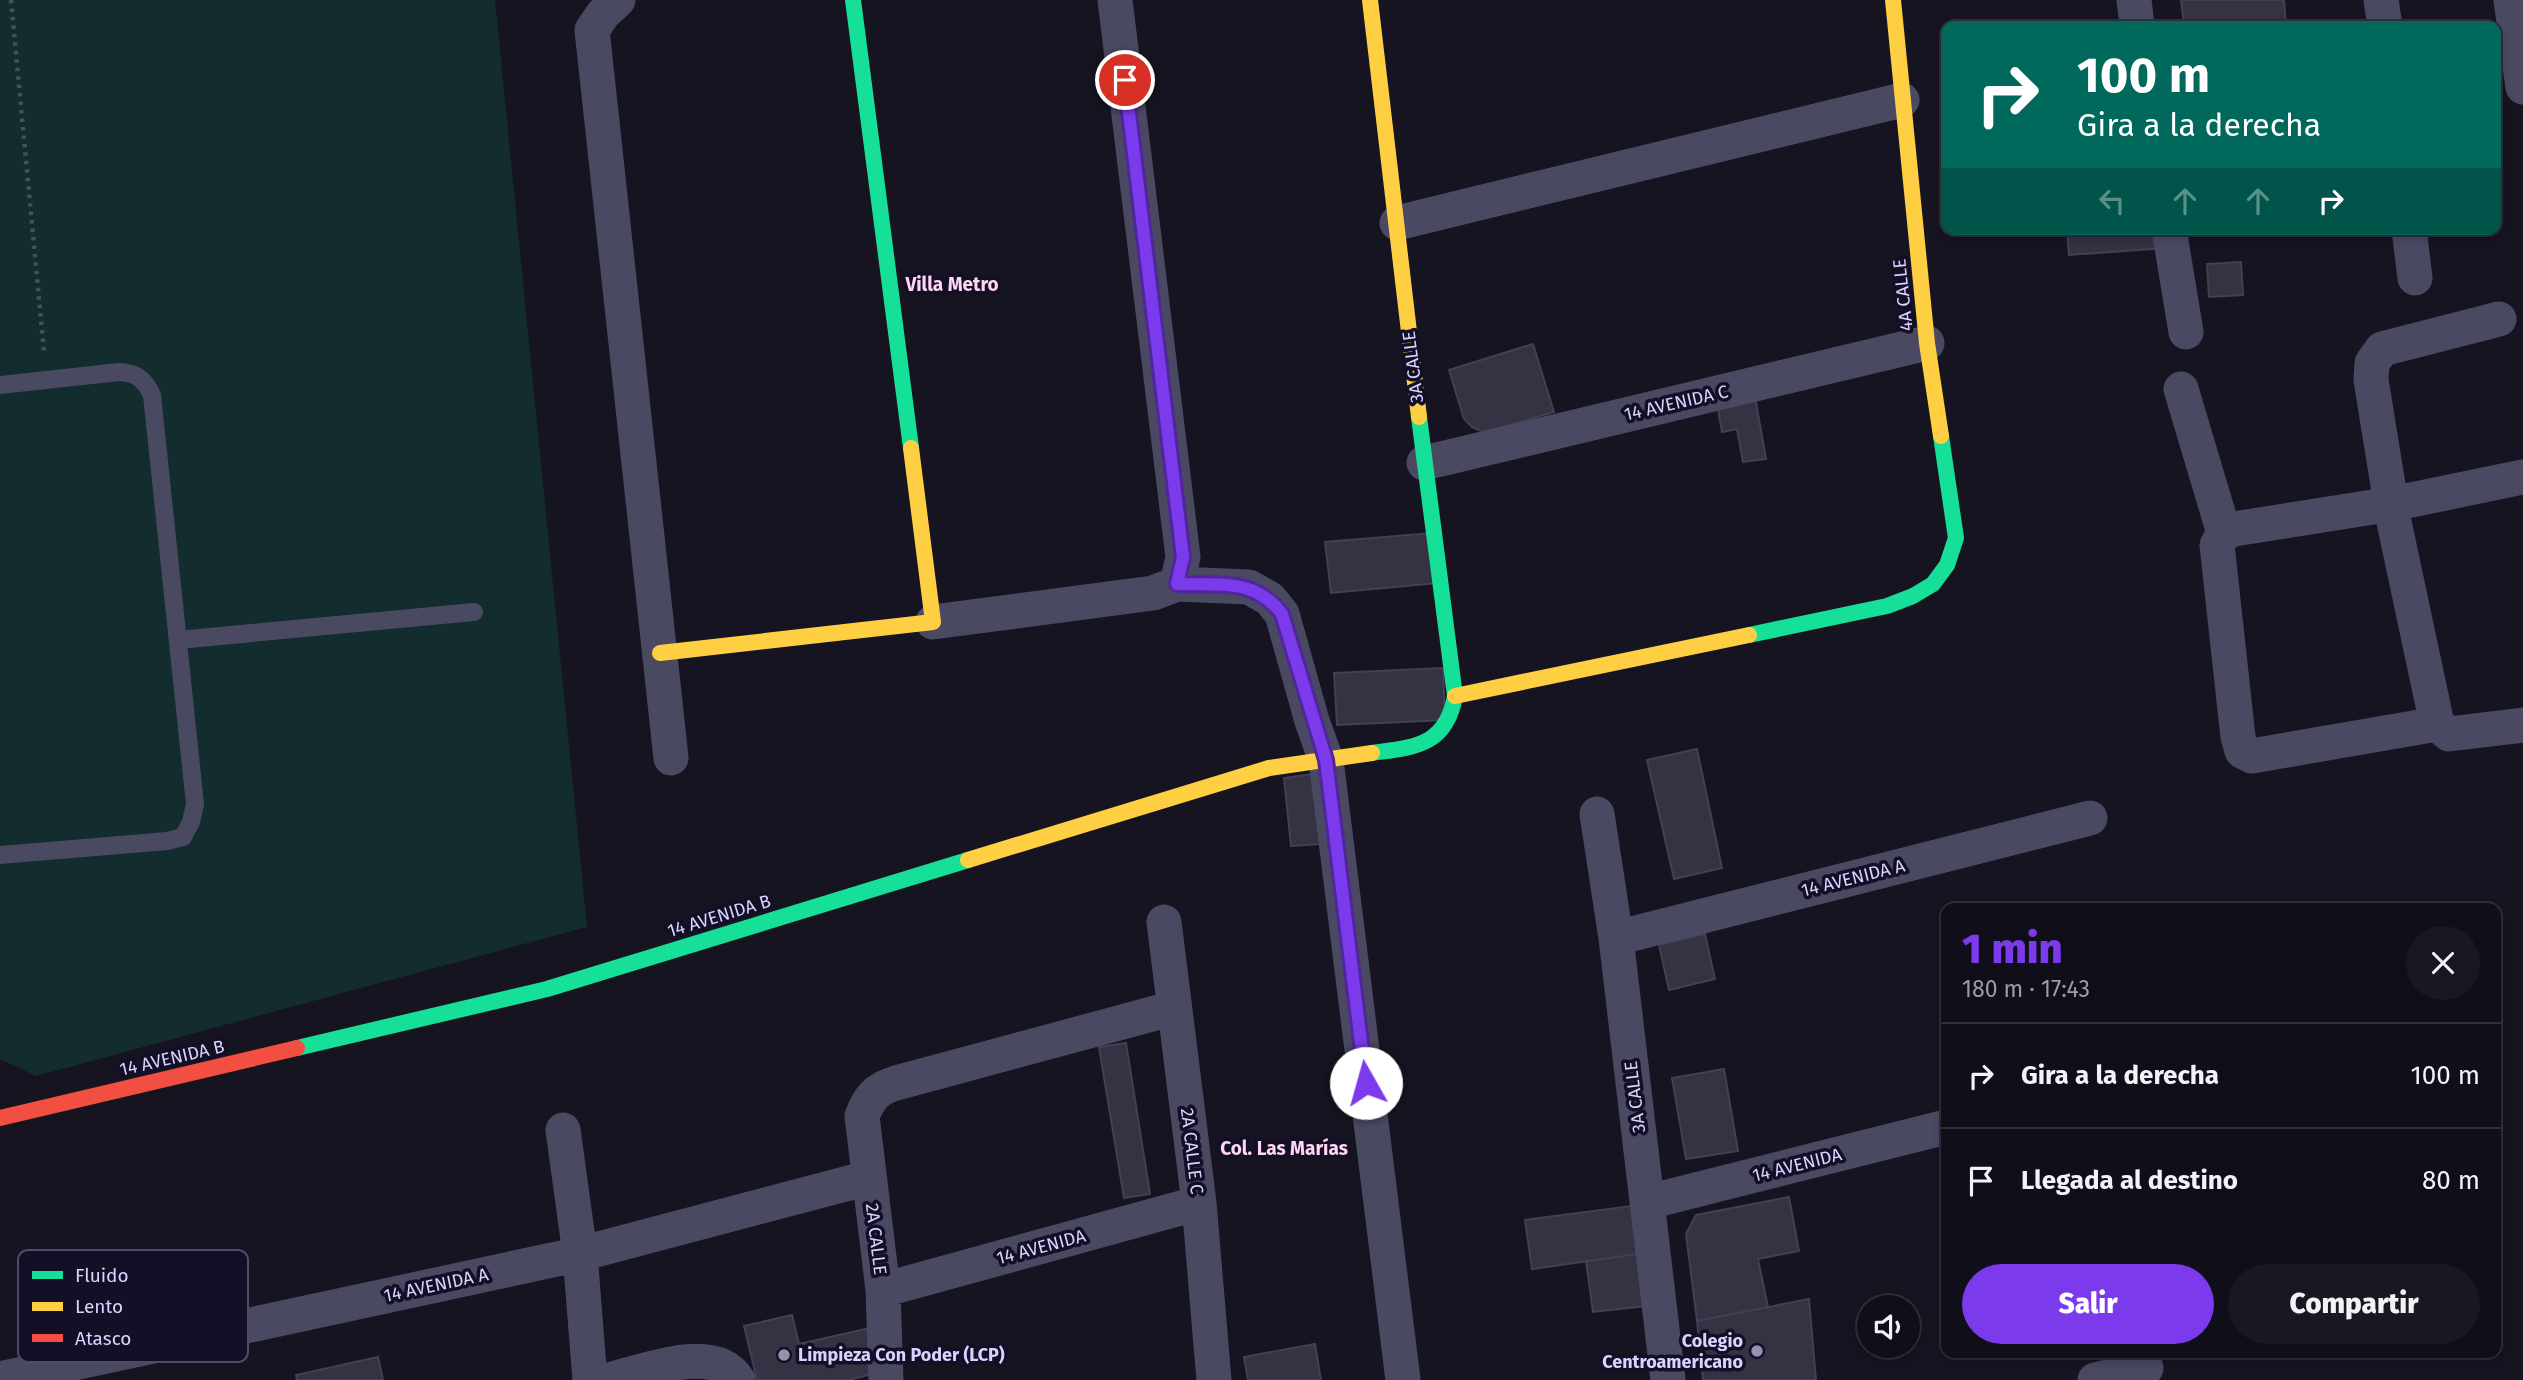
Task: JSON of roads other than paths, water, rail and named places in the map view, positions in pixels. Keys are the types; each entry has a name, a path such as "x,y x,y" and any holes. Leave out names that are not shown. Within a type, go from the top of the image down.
{"street":[{"path":"618,0 603,14 592,30 671,758"},
{"path":"853,0 933,622"},
{"path":"1115,0 1183,557 1177,584"},
{"name":"3A CALLE","path":"1370,0 1424,463 1455,696 1452,715 1443,732"},
{"name":"4A CALLE","path":"1455,696 1887,606 1916,597 1938,579 1952,558 1956,538 1927,343 1893,0"},
{"path":"2134,0 2136,21"},
{"path":"2381,0 2384,21"},
{"path":"2511,0 2523,87"},
{"path":"1396,223 1902,100"},
{"path":"2170,235 2186,332"},
{"path":"2410,235 2415,278"},
{"path":"2499,319 2382,349 2372,363 2371,380 2394,522 2437,724 2449,733 2523,725"},
{"name":"14 AVENIDA C","path":"1424,463 1927,343"},
{"path":"2181,389 2224,533"},
{"path":"2437,724 2252,756 2242,751 2238,737 2217,545 2224,533 2234,529 2392,504 2523,477"},
{"path":"660,653 933,622 1153,593 1177,584 1249,587 1270,599 1282,614 1326,760 1403,1380"},
{"name":"14 AVENIDA B","path":"0,1118 547,989 1269,768 1410,748 1427,743 1443,732"},
{"name":"3A CALLE","path":"1597,814 1616,937 1668,1380"},
{"name":"14 AVENIDA A","path":"1616,937 2090,818"},
{"name":"2A CALLE C","path":"1164,922 1199,1203 1214,1380"},
{"name":"2A CALLE","path":"886,1380 883,1290 862,1116 869,1100 881,1088 895,1083 1174,1008"},
{"name":"14 AVENIDA","path":"1648,1202 1941,1128"},
{"path":"563,1130 580,1255 590,1380"},
{"name":"14 AVENIDA A","path":"248,1326 580,1255 868,1178"},
{"name":"14 AVENIDA","path":"883,1290 1199,1203"},
{"path":"609,1380 690,1360 708,1361 731,1373"},
{"name":"14 AVENIDA A","path":"0,1379 80,1362"},
{"path":"2095,1380 2146,1368"}],"lane":[{"path":"0,385 119,372 134,373 145,383 152,395 195,804 191,822 183,837 167,841 0,855"},
{"path":"178,640 474,612"}],"place":[{"name":"Colegio Centroamericano","path":"1757,1351"},
{"name":"Limpieza Con Poder (LCP)","path":"784,1355"}],"district":[{"name":"Villa Metro","path":"952,284"},
{"name":"Col. Las Marías","path":"1284,1148"}]}
